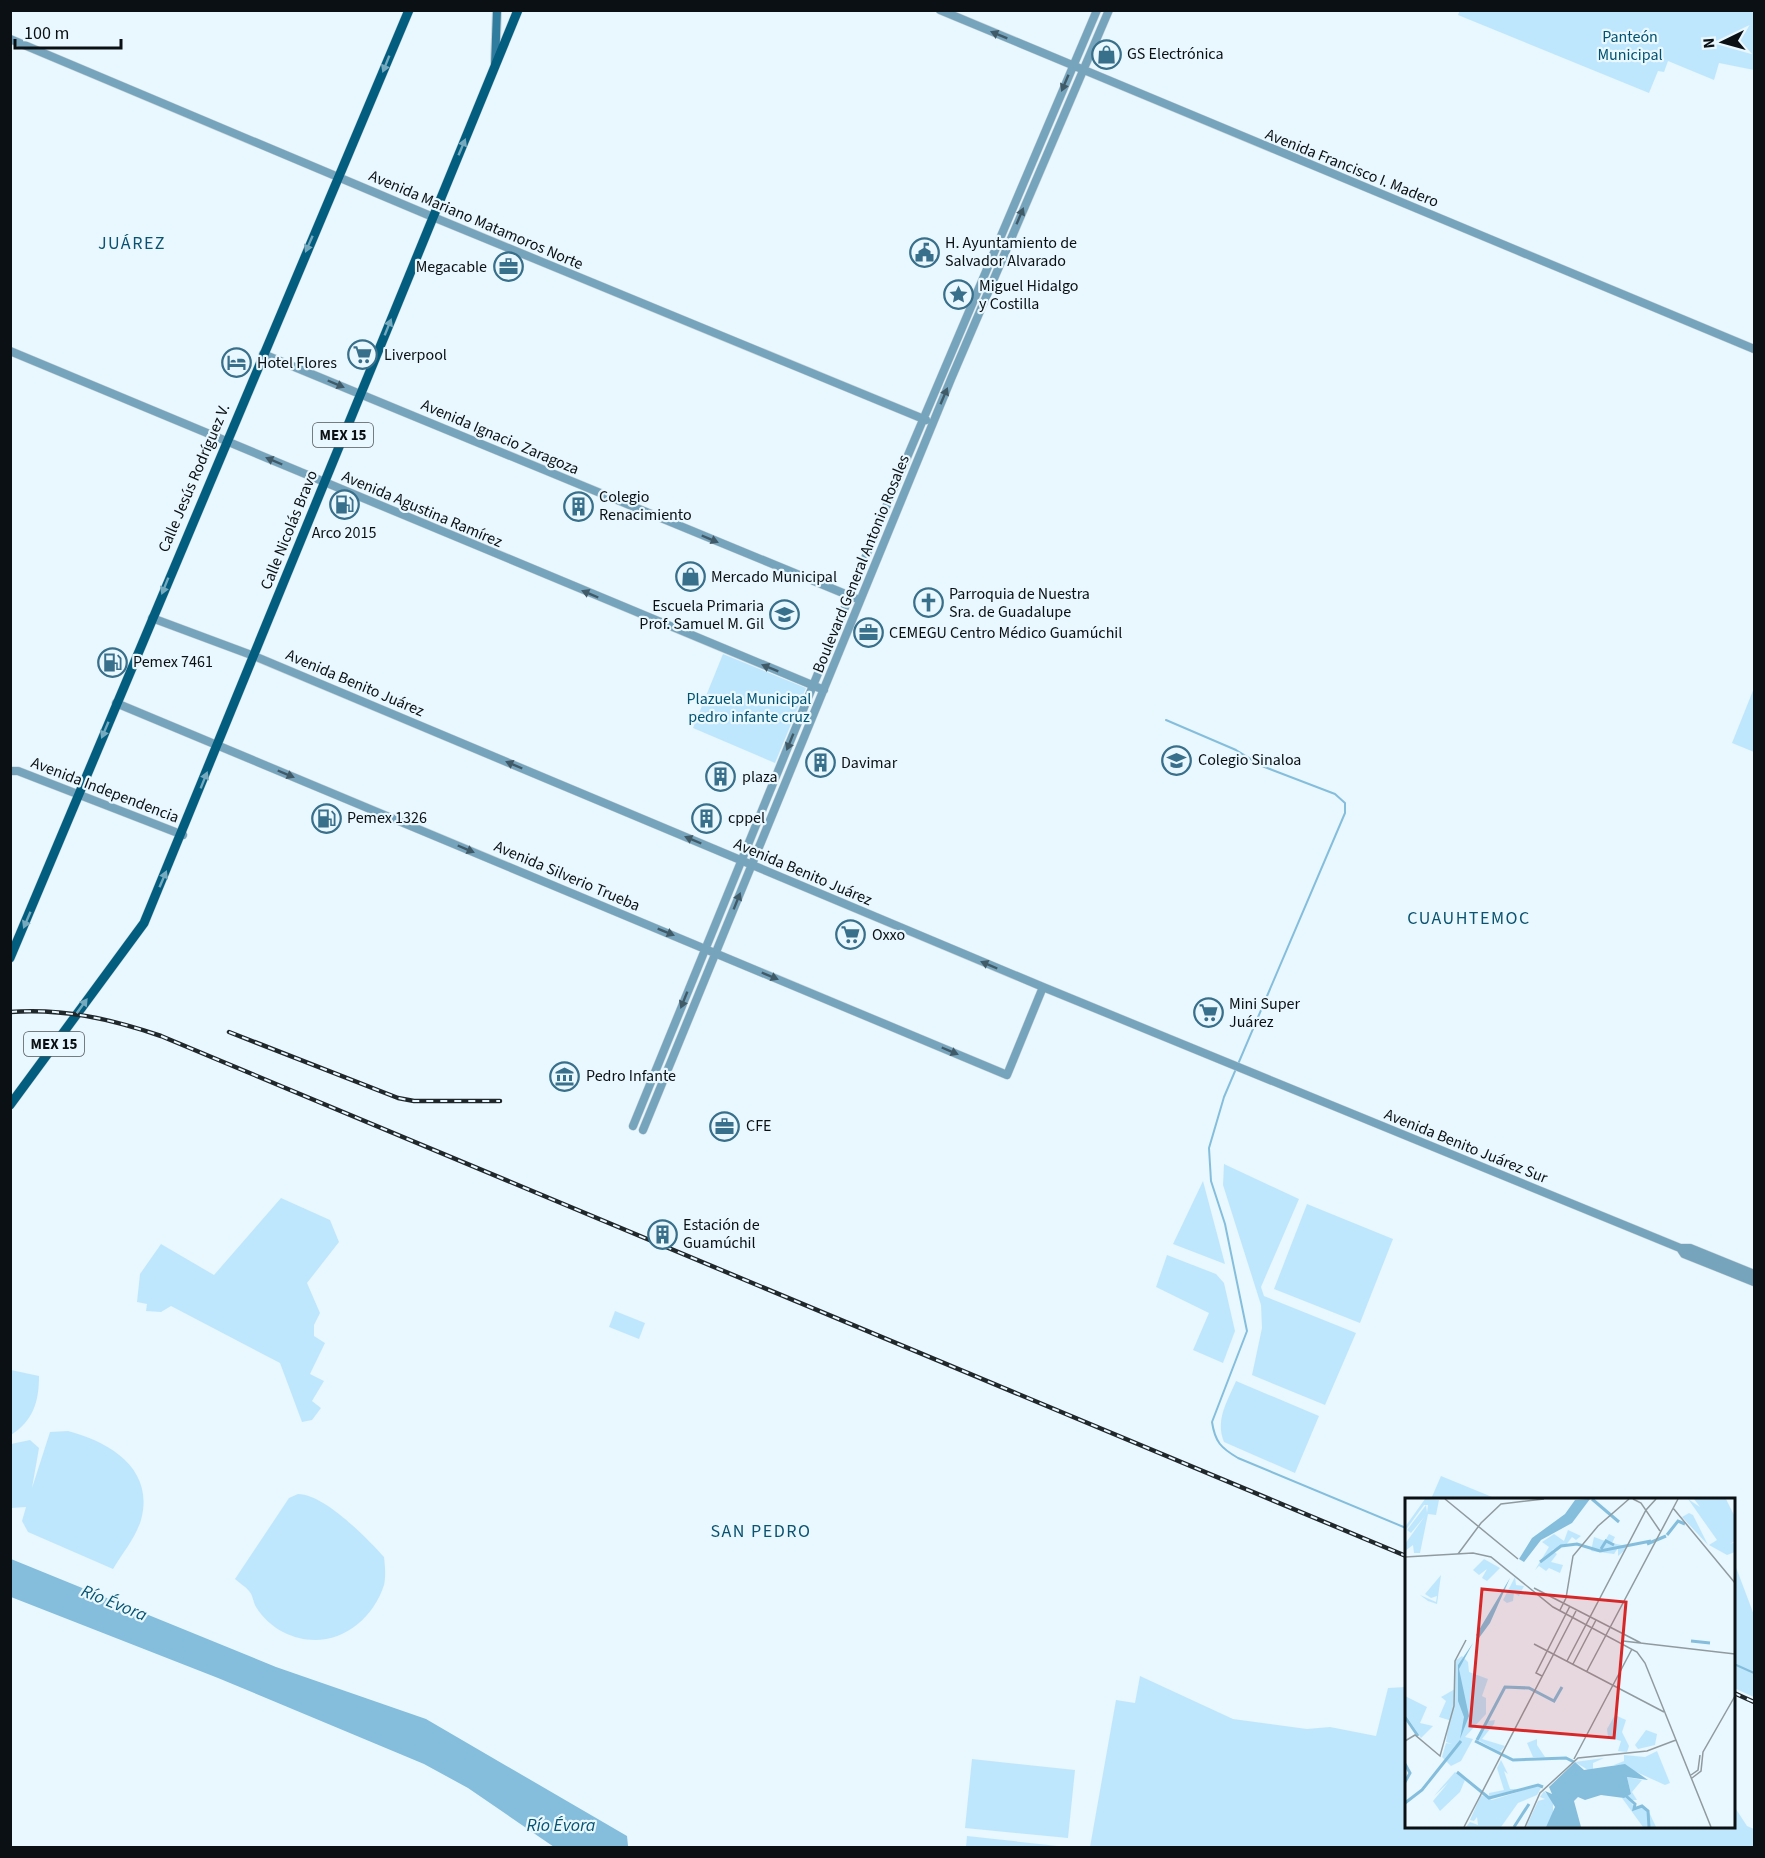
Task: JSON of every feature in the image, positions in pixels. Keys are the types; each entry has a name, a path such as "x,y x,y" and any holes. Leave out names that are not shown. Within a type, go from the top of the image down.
{"main road":[{"name":"Calle Jesús Rodríguez V.","path":"10,958 409,10"},
{"path":"495,68 497,10"},
{"name":"Calle Nicolás Bravo","path":"10,1105 144,923 183,835 324,482 518,10"}],"street":[{"name":"Avenida Francisco I. Madero","path":"940,10 1755,349"},
{"name":"Boulevard General Antonio Rosales","path":"633,1126 850,596 1097,10"},
{"name":"Boulevard General Antonio Rosales","path":"643,1130 933,423 1109,10"},
{"name":"Avenida Mariano Matamoros Norte","path":"10,39 433,217 933,423"},
{"name":"Avenida Agustina Ramírez","path":"10,351 824,690"},
{"name":"Avenida Ignacio Zaragoza","path":"263,354 861,600"},
{"path":"152,618 254,656"},
{"name":"Avenida Benito Juárez","path":"254,656 1043,987 1242,1068"},
{"name":"Avenida Silverio Trueba","path":"116,703 1007,1075 1043,987"},
{"name":"Avenida Independencia","path":"14,771 183,835"},
{"name":"Avenida Benito Juárez Sur","path":"1242,1068 1680,1248"},
{"path":"1680,1248 1690,1248 1755,1274"},
{"path":"1680,1248 1688,1256 1755,1282"}],"green space":[{"name":"Panteón Municipal","path":"1460,10 1754,11 1754,70 1719,63 1714,80 1668,61 1664,72 1658,71 1649,93 1458,15"},
{"name":"Plazuela Municipal pedro infante cruz","path":"723,654 806,688 775,763 693,728"},
{"path":"1754,688 1754,752 1732,743"},
{"path":"1224,1164 1299,1199 1261,1287 1264,1296 1356,1333 1325,1405 1252,1375 1262,1328 1261,1305 1223,1185"},
{"path":"1203,1181 1225,1264 1173,1244"},
{"path":"281,1198 330,1220 339,1242 307,1283 320,1313 314,1325 314,1336 325,1343 310,1374 324,1381 312,1401 321,1408 312,1420 302,1422 280,1363 171,1306 161,1312 146,1311 147,1304 137,1302 140,1274 161,1244 214,1275"},
{"path":"1307,1204 1393,1239 1360,1323 1274,1289"},
{"path":"1167,1255 1216,1274 1224,1283 1235,1331 1223,1363 1193,1350 1209,1313 1156,1287"},
{"path":"615,1311 645,1323 639,1339 609,1327"},
{"path":"11,1370 39,1376 38,1394 30,1417 19,1430 11,1435"},
{"path":"1236,1381 1319,1416 1295,1473 1224,1442 1221,1419"},
{"path":"68,1431 99,1442 125,1460 135,1472 141,1486 144,1502 139,1526 113,1569 28,1532 22,1521 26,1507 11,1508 11,1444 30,1440 39,1448 32,1488 50,1432"},
{"path":"1441,1476 1495,1498 1431,1498"},
{"path":"298,1494 320,1501 332,1509 384,1557 385,1582 368,1614 357,1625 330,1638 315,1640 299,1638 279,1630 261,1614 250,1593 235,1579 289,1498"},
{"path":"1735,1565 1754,1615 1754,1697 1735,1688"},
{"path":"1140,1676 1233,1719 1307,1729 1330,1727 1376,1736 1388,1688 1405,1687 1405,1828 1735,1828 1735,1808 1747,1826 1754,1829 1754,1847 1090,1847 1116,1700 1135,1703"},
{"path":"972,1759 1075,1770 1068,1838 965,1828"},
{"path":"967,1836 1067,1847 966,1847"}],"water":[{"name":"Río Évora","path":"11,1559 276,1667 426,1719 627,1836 628,1846 554,1847 468,1788 424,1764 218,1678 11,1597"}],"waterway":[{"path":"1166,720 1236,750 1262,766 1335,794 1345,803 1345,813 1224,1097 1209,1148 1211,1181 1225,1224 1247,1331 1212,1422 1215,1435 1223,1447 1238,1458 1405,1528"},
{"path":"1735,1664 1754,1673"}],"railway":[{"path":"10,1012 30,1011 87,1016 161,1036 1405,1556"},
{"path":"229,1032 398,1098 414,1101 500,1101"},
{"path":"1735,1693 1754,1702"}],"place":[{"name":"GS Electrónica","path":"1106,54"},
{"name":"H. Ayuntamiento de Salvador Alvarado","path":"924,252"},
{"name":"Megacable","path":"508,267"},
{"name":"Miguel Hidalgo y Costilla","path":"958,295"},
{"name":"Liverpool","path":"363,355"},
{"name":"Hotel Flores","path":"236,363"},
{"name":"Arco 2015","path":"344,505"},
{"name":"Colegio Renacimiento","path":"578,506"},
{"name":"Mercado Municipal","path":"690,577"},
{"name":"Parroquia de Nuestra Sra. de Guadalupe","path":"928,603"},
{"name":"Escuela Primaria Prof. Samuel M. Gil","path":"785,615"},
{"name":"CEMEGU Centro Médico Guamúchil","path":"868,633"},
{"name":"Pemex 7461","path":"112,662"},
{"name":"Colegio Sinaloa","path":"1177,760"},
{"name":"Davimar","path":"820,763"},
{"name":"plaza","path":"721,777"},
{"name":"Pemex 1326","path":"326,818"},
{"name":"cppel","path":"707,818"},
{"name":"Oxxo","path":"851,935"},
{"name":"Mini Super Juárez","path":"1208,1013"},
{"name":"Pedro Infante","path":"565,1076"},
{"name":"CFE","path":"725,1126"},
{"name":"Estación de Guamúchil","path":"662,1234"}],"district":[{"name":"JUÁREZ","path":"132,243"},
{"name":"CUAUHTEMOC","path":"1469,918"},
{"name":"SAN PEDRO","path":"761,1531"}]}
